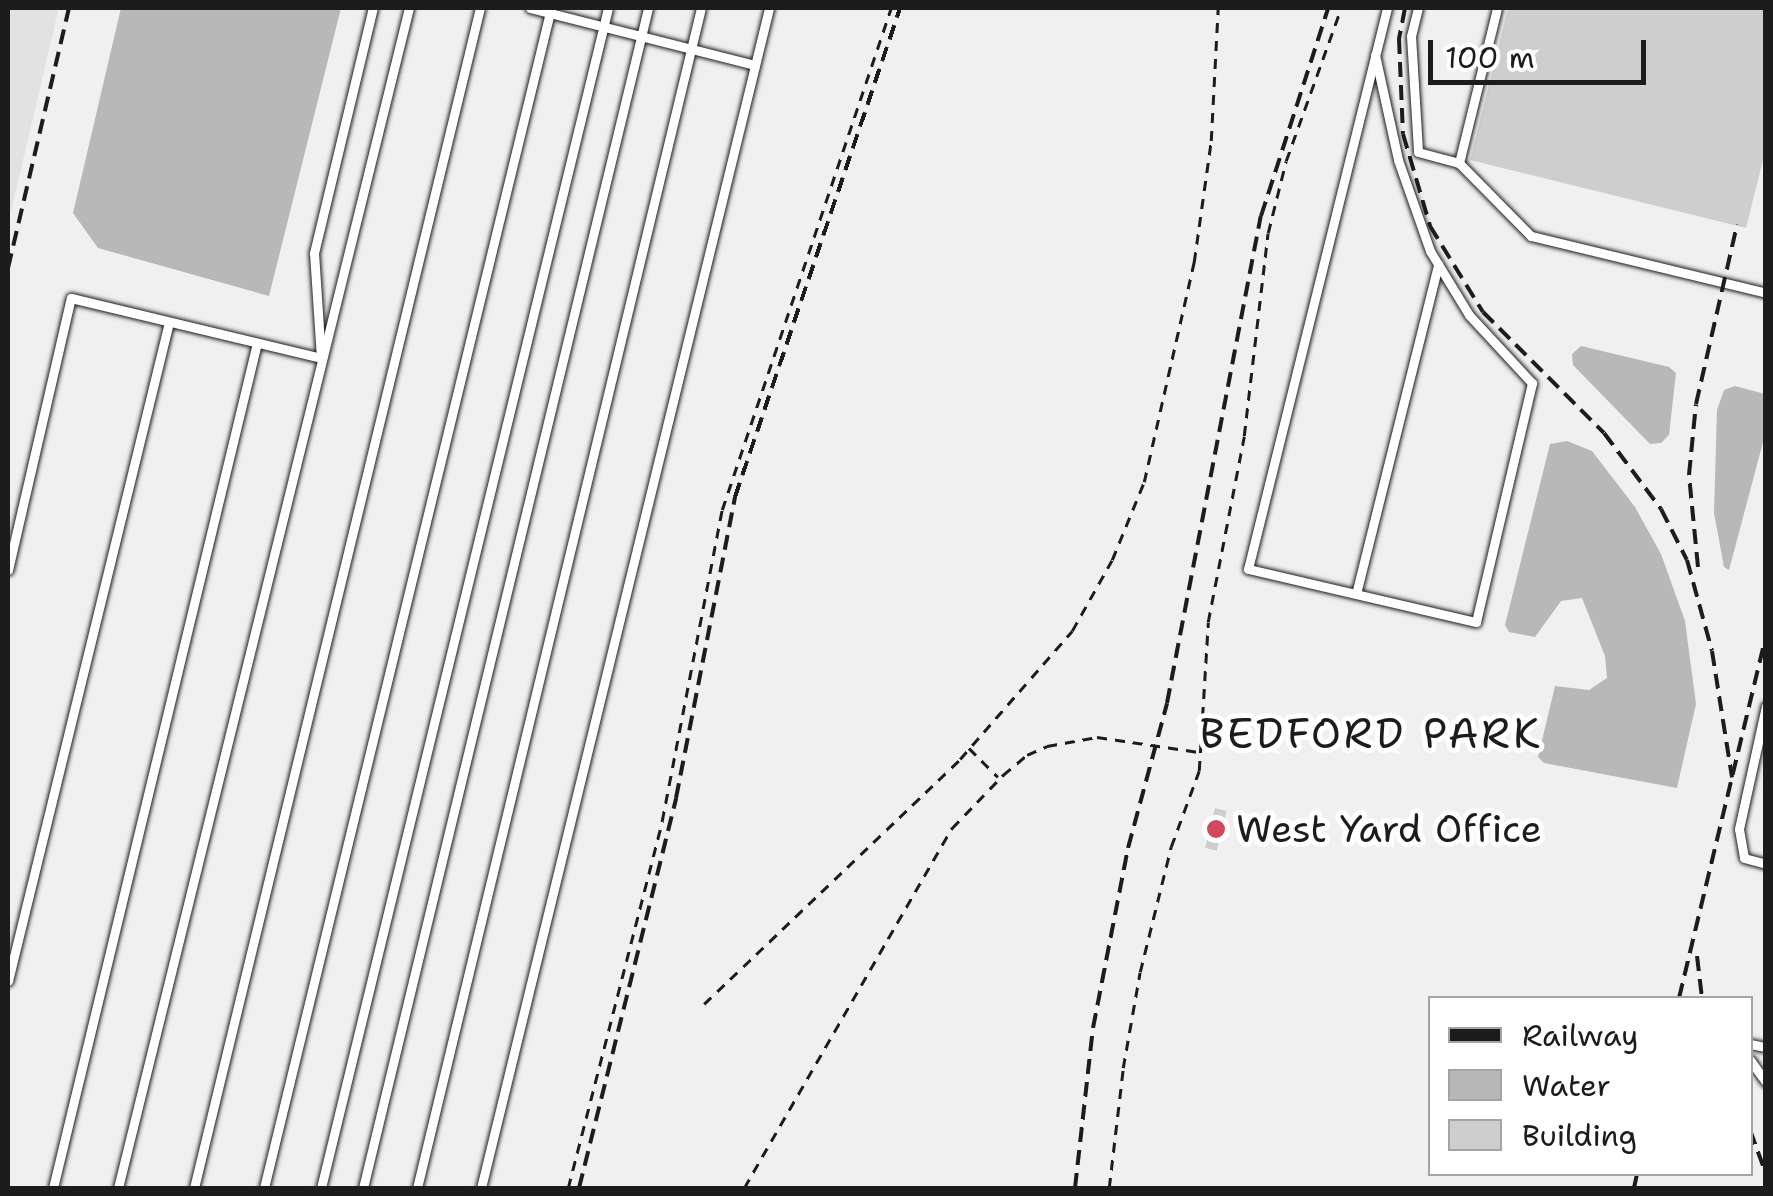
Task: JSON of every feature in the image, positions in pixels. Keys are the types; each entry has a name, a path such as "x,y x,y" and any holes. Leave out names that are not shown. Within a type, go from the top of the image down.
{"lane":[{"path":"321,358 314,254 373,8"},
{"path":"118,1188 409,8"},
{"path":"194,1188 480,8"},
{"path":"530,8 755,65"},
{"path":"321,1188 608,8"},
{"path":"363,1188 648,8"},
{"path":"417,1188 701,8"},
{"path":"481,1188 769,8"},
{"path":"1375,56 1398,160 1438,264 1469,315 1532,382 1476,622 1248,569 1375,56 1387,8"},
{"path":"1418,8 1411,36 1418,152 1459,163 1531,236 1766,293"},
{"path":"1459,163 1497,8"},
{"path":"264,1188 550,10"},
{"path":"1356,594 1438,264"},
{"path":"8,570 71,298 321,358"},
{"path":"8,981 169,322"},
{"path":"53,1188 257,343"},
{"path":"1766,706 1739,829 1744,858 1766,864"}],"path":[{"path":"568,1188 662,821 722,510 890,8"},
{"path":"704,1004 843,876 970,748 1072,631 1112,560 1144,482 1194,262 1211,141 1218,8"},
{"path":"1109,1188 1122,1068 1140,972 1172,848 1199,771 1208,622 1244,436 1268,233 1286,161 1341,8"},
{"path":"744,1188 952,828 999,778 1027,755 1078,740 1100,738 1199,752"},
{"path":"970,748 999,778"}],"shaded area":[{"path":"8,8 59,8 8,225"},
{"path":"59,8 1765,8 1765,1188 8,1188 8,225"}],"water":[{"path":"121,8 341,8 269,296 98,248 73,213"},
{"path":"1581,346 1669,367 1676,373 1669,435 1661,443 1650,444 1573,365 1572,354"},
{"path":"1735,386 1765,394 1766,431 1729,570 1724,567 1714,513 1717,410 1724,390"},
{"path":"1567,441 1592,451 1635,507 1661,554 1685,621 1696,704 1677,788 1544,763 1538,757 1555,686 1589,690 1607,678 1605,656 1582,598 1561,601 1535,637 1509,632 1505,625 1550,444"}],"building":[{"path":"1508,8 1766,8 1766,148 1746,228 1470,160"},
{"name":"West Yard Office","path":"1215,808 1227,811 1217,851 1205,848"}],"railway":[{"path":"8,268 69,8"},
{"path":"579,1188 676,798 735,497 900,8"},
{"path":"1075,1188 1093,1028 1128,848 1167,703 1261,216 1328,8"},
{"path":"1405,8 1399,39 1403,134 1430,226 1483,312 1604,433 1661,509 1687,560 1712,651 1732,777"},
{"path":"1698,567 1689,475 1696,404 1737,225"},
{"path":"1679,996 1766,636"},
{"path":"1697,956 1702,996"},
{"path":"1753,1138 1766,1174"},
{"path":"1634,1188 1637,1176"}],"place":[{"name":"West Yard Office","path":"1216,829"}],"district":[{"name":"BEDFORD PARK","path":"1371,733"}]}
